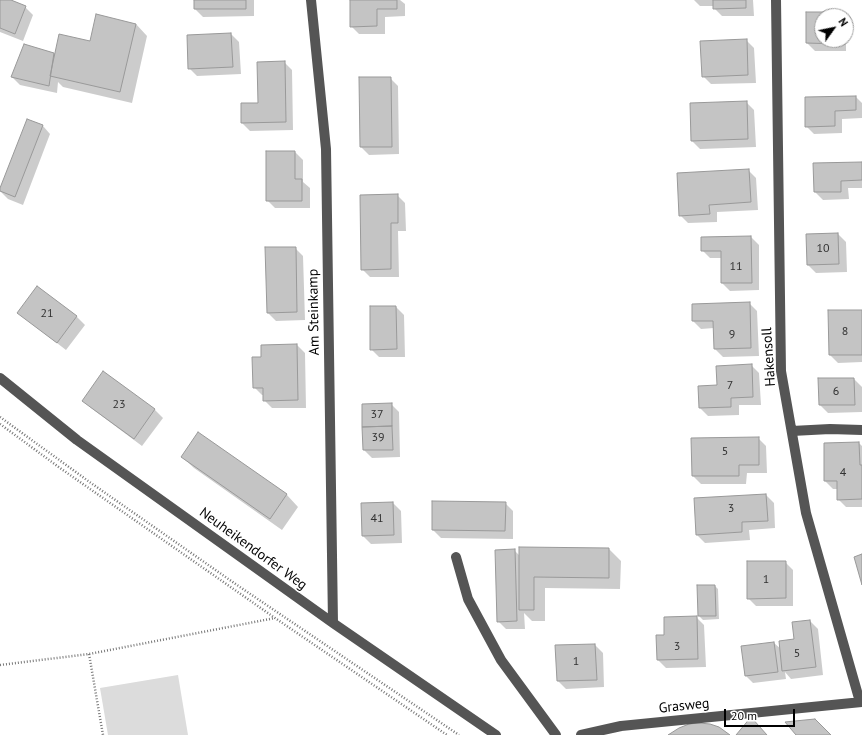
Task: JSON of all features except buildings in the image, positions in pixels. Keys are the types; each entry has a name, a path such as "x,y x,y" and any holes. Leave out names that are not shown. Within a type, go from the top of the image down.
{"street":[{"name":"Am Steinkamp","path":"311,0 326,149 333,624"},
{"name":"Hakensoll","path":"776,0 781,362 806,513 861,702"},
{"name":"Neuheikendorfer Weg","path":"0,378 77,440 333,624 496,735"},
{"path":"792,431 862,430"},
{"path":"456,557 468,599 501,660 556,735"},
{"name":"Grasweg","path":"581,735 621,726 861,702"}],"path":[{"path":"0,417 91,483 238,585 459,735"},
{"path":"0,424 60,468 275,618 447,735"},
{"path":"0,665 89,654 275,618"},
{"path":"89,654 103,735"}],"shaded area":[{"path":"178,675 188,735 108,735 100,688"}]}
